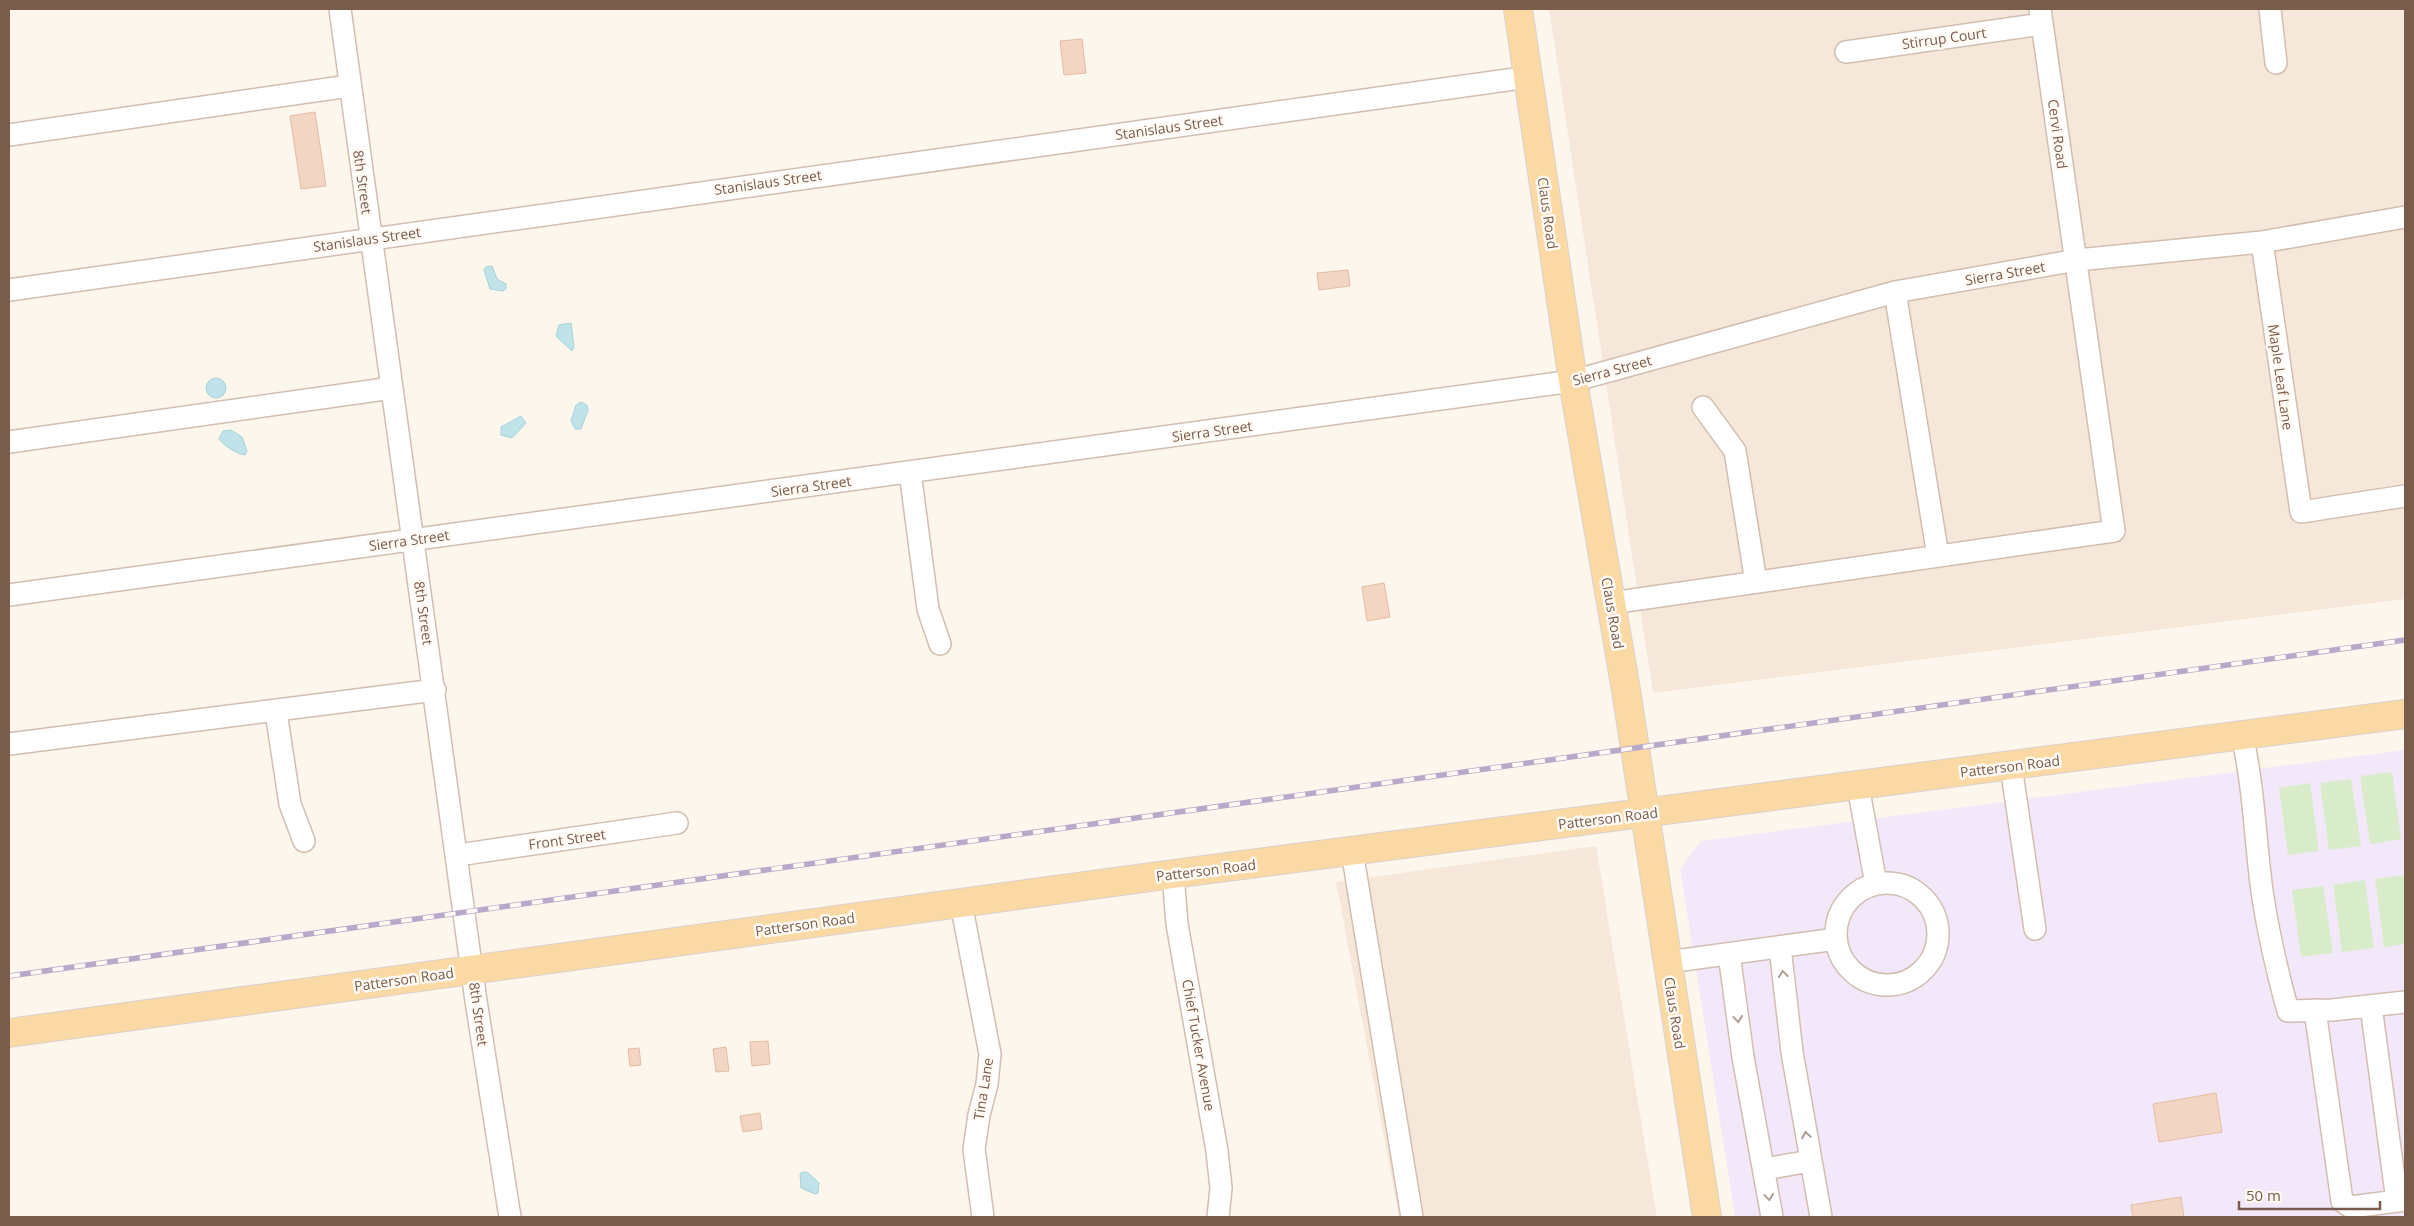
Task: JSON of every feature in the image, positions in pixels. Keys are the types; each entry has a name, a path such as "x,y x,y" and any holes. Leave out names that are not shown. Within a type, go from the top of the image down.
{"main road":[{"name":"Claus Road","path":"1518,9 1573,381 1611,603 1707,1217"},
{"name":"Patterson Road","path":"9,1033 1173,874 2405,714"}],"street":[{"name":"8th Street","path":"340,9 349,86 474,970 476,1001 510,1217"},
{"path":"2270,9 2276,63"},
{"name":"Stirrup Court","path":"1846,52 2041,16"},
{"name":"Cervi Road","path":"1938,556 2114,531 2041,16"},
{"name":"Stanislaus Street","path":"9,290 1528,77"},
{"path":"9,135 349,86"},
{"name":"Sierra Street","path":"9,595 1573,381 1895,292 2077,260 2262,242 2405,217"},
{"name":"Maple Leaf Lane","path":"2262,242 2301,512 2405,496"},
{"path":"1611,603 1938,556 1895,292"},
{"path":"9,442 392,388"},
{"path":"1703,407 1735,451 1756,582"},
{"path":"910,472 928,608 940,644"},
{"path":"9,744 276,712 435,690"},
{"path":"276,712 290,804 304,841"},
{"path":"2242,735 2250,770 2262,891 2274,960 2288,1011 2405,1002"},
{"path":"2011,766 2035,929"},
{"path":"1858,786 1876,884"},
{"name":"Front Street","path":"458,854 677,823"},
{"path":"1352,851 1388,1059 1412,1217"},
{"name":"Chief Tucker Avenue","path":"1173,874 1177,924 1217,1151 1221,1188 1218,1217"},
{"path":"1876,884 1900,884 1915,891 1927,902 1935,916 1938,932 1936,949 1928,964 1915,976 1900,983 1882,984 1865,980 1851,970 1840,956 1836,939 1837,922 1843,907 1854,895 1868,886 1876,884"},
{"name":"Tina Lane","path":"961,903 990,1054 987,1084 979,1115 974,1149 983,1217"},
{"path":"1668,962 1836,939"},
{"path":"1780,947 1792,1052 1821,1217"},
{"path":"1729,954 1743,1057 1765,1169 1772,1217"},
{"path":"2315,1010 2342,1201 2351,1207 2401,1201 2371,1006"},
{"path":"1765,1169 1810,1161"}],"shaded area":[{"path":"1549,9 2405,9 2405,599 1653,693"},
{"path":"2405,750 2405,1217 1735,1217 1680,869 1701,841"},
{"path":"1596,846 1657,1217 1399,1217 1336,882"}],"green space":[{"path":"2392,772 2401,839 2370,844 2360,776"},
{"path":"2351,779 2361,846 2329,850 2320,783"},
{"path":"2310,783 2319,851 2288,855 2279,788"},
{"path":"2405,875 2405,944 2384,947 2375,879"},
{"path":"2365,880 2374,948 2342,952 2333,885"},
{"path":"2323,886 2333,953 2301,957 2292,890"}],"water":[{"path":"492,266 497,279 506,284 506,289 503,291 490,289 484,270 486,267"},
{"path":"571,323 574,347 572,351 556,336 559,325"},
{"path":"216,378 223,381 226,388 223,395 216,398 209,395 206,388 209,381"},
{"path":"581,402 587,405 588,410 581,429 575,429 571,421 576,405"},
{"path":"521,416 526,423 512,438 501,435 501,427"},
{"path":"231,430 242,437 247,451 245,455 230,449 219,439 223,431"},
{"path":"807,1172 819,1183 818,1193 815,1194 801,1188 800,1174"}],"building":[{"path":"1082,39 1086,73 1064,75 1060,41"},
{"path":"315,112 326,186 301,189 290,116"},
{"path":"1348,270 1350,286 1319,290 1317,273"},
{"path":"1384,583 1390,617 1367,621 1362,587"},
{"path":"768,1041 770,1064 752,1066 750,1042"},
{"path":"726,1047 729,1071 716,1072 713,1049"},
{"path":"639,1048 641,1065 630,1066 628,1049"},
{"path":"2216,1093 2222,1132 2159,1142 2153,1104"},
{"path":"760,1113 762,1129 743,1132 740,1116"},
{"path":"2181,1197 2184,1217 2133,1217 2131,1205"}],"railway":[{"path":"9,976 2405,640"}]}
